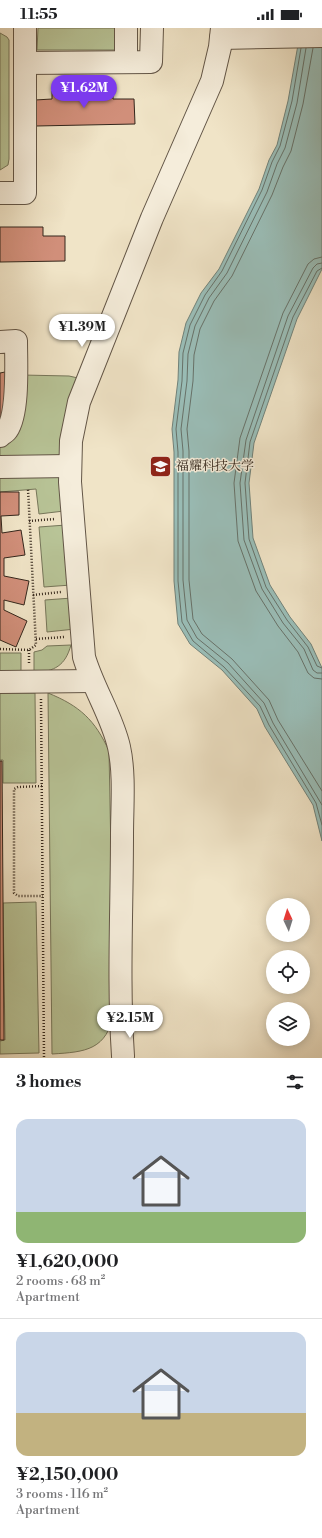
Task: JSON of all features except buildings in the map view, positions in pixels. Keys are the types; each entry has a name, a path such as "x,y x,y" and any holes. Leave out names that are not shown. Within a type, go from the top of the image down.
{"street":[{"path":"0,193 25,193 25,28"},
{"path":"126,28 126,62"},
{"path":"25,63 151,62 152,28"},
{"path":"127,1057 120,950 122,786 119,748 112,726 92,681 84,657 69,466 71,441 79,402 152,218 212,81 221,33 295,37 322,36"},
{"path":"0,342 16,341 17,371 13,415 7,431 0,436"},
{"path":"0,467 69,466"},
{"path":"0,682 92,681"}],"path":[{"path":"0,649 29,650 35,647 36,638 28,489"},
{"path":"29,521 73,517"},
{"path":"33,595 79,590"},
{"path":"36,638 83,635"},
{"path":"31,682 41,700 44,1058"},
{"path":"42,786 18,787 14,789 14,893 15,895 43,896"}],"green space":[{"path":"38,28 122,28 122,50 37,50"},
{"path":"0,33 9,40 9,159 8,165 0,170"},
{"path":"22,375 69,376 78,378 61,456 0,462 0,444"},
{"path":"0,471 41,471 60,477 64,511 39,514 36,489 0,492"},
{"path":"66,525 71,585 44,587 39,527"},
{"path":"72,598 75,629 47,632 45,600"},
{"path":"71,645 66,658 62,663 48,671 34,673 34,652 42,650 47,646"},
{"path":"0,653 21,653 21,673 0,674"},
{"path":"0,693 35,693 36,783 3,783 3,760 0,760"},
{"path":"48,693 69,703 85,715 92,722 104,740 109,751 114,1012 111,1025 106,1034 93,1046 85,1050 75,1052 52,1054"},
{"path":"36,902 39,1053 0,1054 0,1041 5,1040 3,903"}],"water":[{"path":"301,28 322,28 322,269 297,319 254,443 249,483 253,538 270,585 290,617 311,644 322,668 322,841 313,805 265,727 257,709 222,670 190,644 178,624 174,581 174,452 172,429 178,380 179,352 186,323 201,293 219,269 259,189 269,160 277,145 288,101"}],"place":[{"name":"福耀科技大学","path":"161,466"}]}
